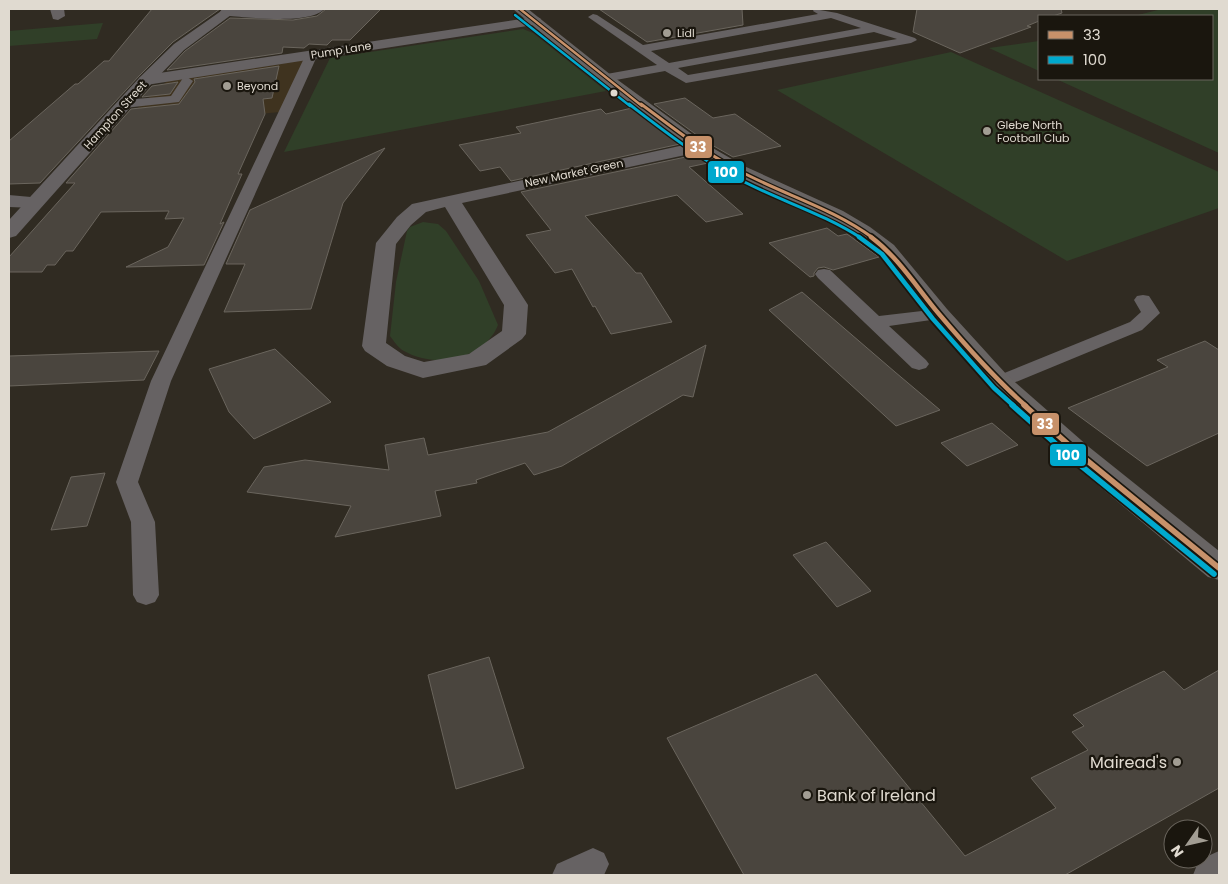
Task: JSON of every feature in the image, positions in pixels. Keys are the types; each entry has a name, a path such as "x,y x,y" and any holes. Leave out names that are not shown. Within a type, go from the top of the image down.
{"main road":[{"path":"528,15 605,78 698,147 737,170 836,215 863,231 887,249 939,314 999,382 1079,454 1219,568"},
{"path":"1214,875 1219,872"}],"street":[{"path":"229,10 305,14 317,9"},
{"name":"Hampton Street","path":"9,232 146,80 179,47 229,10"},
{"name":"Pump Lane","path":"146,80 312,54 528,15"},
{"name":"New Market Green","path":"450,200 516,305 514,334 477,360 423,370 396,361 374,346 386,243 404,221 419,208 450,200 698,147"},
{"path":"9,201 35,202"}],"lane":[{"path":"593,17 686,79 911,40 818,11"},
{"path":"641,49 833,15"},
{"path":"605,78 876,29"},
{"path":"146,595 143,522 126,482 161,381 312,54"},
{"path":"124,104 175,99 187,80"},
{"path":"824,274 919,364"},
{"path":"999,382 1136,326 1151,313 1142,300"},
{"path":"874,322 939,314"}],"shaded area":[{"path":"305,60 280,112 117,127 167,81"}],"green space":[{"path":"1162,9 1219,9 1219,153 1058,80 1213,80 1213,15 1138,15"},
{"path":"103,23 97,39 9,46 9,31"},
{"path":"523,29 533,33 606,91 284,152 330,58"},
{"path":"1038,41 1038,71 989,48"},
{"name":"Glebe North Football Club","path":"951,52 1219,172 1219,208 1067,261 777,90"},
{"path":"423,222 438,224 446,231 479,281 498,325 491,337 482,346 457,358 444,360 416,356 402,350 390,336 396,282 407,231 410,227"}],"building":[{"path":"152,9 220,9 173,42 40,183 9,184 9,141 75,84 78,84 104,61 109,61"},
{"path":"326,9 381,9 350,40 332,40 327,45 309,44 304,48 283,47 282,53 167,70 185,51 230,18 293,20 317,16"},
{"name":"Lidl","path":"599,9 742,9 743,25 647,42"},
{"path":"917,9 1061,9 1062,13 1038,15 1038,21 1027,26 1031,27 960,53 913,32"},
{"path":"279,66 272,98 263,99 265,114 238,174 242,174 220,224 224,222 204,265 126,267 168,247 184,218 165,219 169,211 101,212 73,251 66,251 55,265 47,265 42,272 9,272 9,257 75,183 66,183 131,109 179,104 195,82 194,79"},
{"path":"178,82 170,94 142,97 152,86"},
{"path":"685,98 713,118 735,114 781,146 733,157 705,141 654,104"},
{"path":"632,108 680,144 511,181 500,167 480,171 459,145 521,133 516,127 601,109 606,114"},
{"path":"385,148 343,203 311,309 224,312 245,264 226,264 250,210"},
{"path":"695,155 708,163 689,167 743,214 706,222 677,195 585,216 636,273 641,273 672,322 611,334 595,306 593,307 572,269 555,273 526,235 551,230 521,192"},
{"path":"827,228 838,236 847,234 879,257 833,270 824,267 818,268 814,276 810,277 769,243"},
{"path":"802,292 940,410 896,426 769,310"},
{"path":"1205,341 1219,350 1219,433 1147,466 1068,408 1168,367 1157,360"},
{"path":"706,345 693,397 683,395 562,466 534,475 525,463 476,480 477,483 435,491 441,516 335,537 351,506 247,492 264,467 305,460 389,470 385,445 424,438 428,455 548,432"},
{"path":"275,349 331,402 254,439 229,412 209,369"},
{"path":"159,351 144,380 9,386 9,356"},
{"path":"992,423 1018,445 967,466 941,443"},
{"path":"105,473 87,526 51,530 71,477"},
{"path":"826,542 871,591 837,607 793,555"},
{"path":"489,657 524,768 456,789 428,675"},
{"path":"1219,670 1219,788 1065,875 744,875 667,738 816,674 965,856 1056,808 1031,778 1088,750 1072,732 1084,726 1073,715 1164,671 1184,690"}],"transit line":[{"name":"33","path":"520,9 605,78 698,147 737,170 836,215 863,231 887,249 939,314 999,382 1079,454 1219,568"},
{"name":"100","path":"515,15 601,84 694,153 734,177 833,222 859,237 882,254 933,319 994,388 1074,460 1214,574"}],"place":[{"name":"Lidl","path":"667,33"},
{"name":"Beyond","path":"227,86"},
{"name":"Glebe North Football Club","path":"987,131"},
{"name":"Mairead's","path":"1177,762"},
{"name":"Bank of Ireland","path":"807,795"}]}
